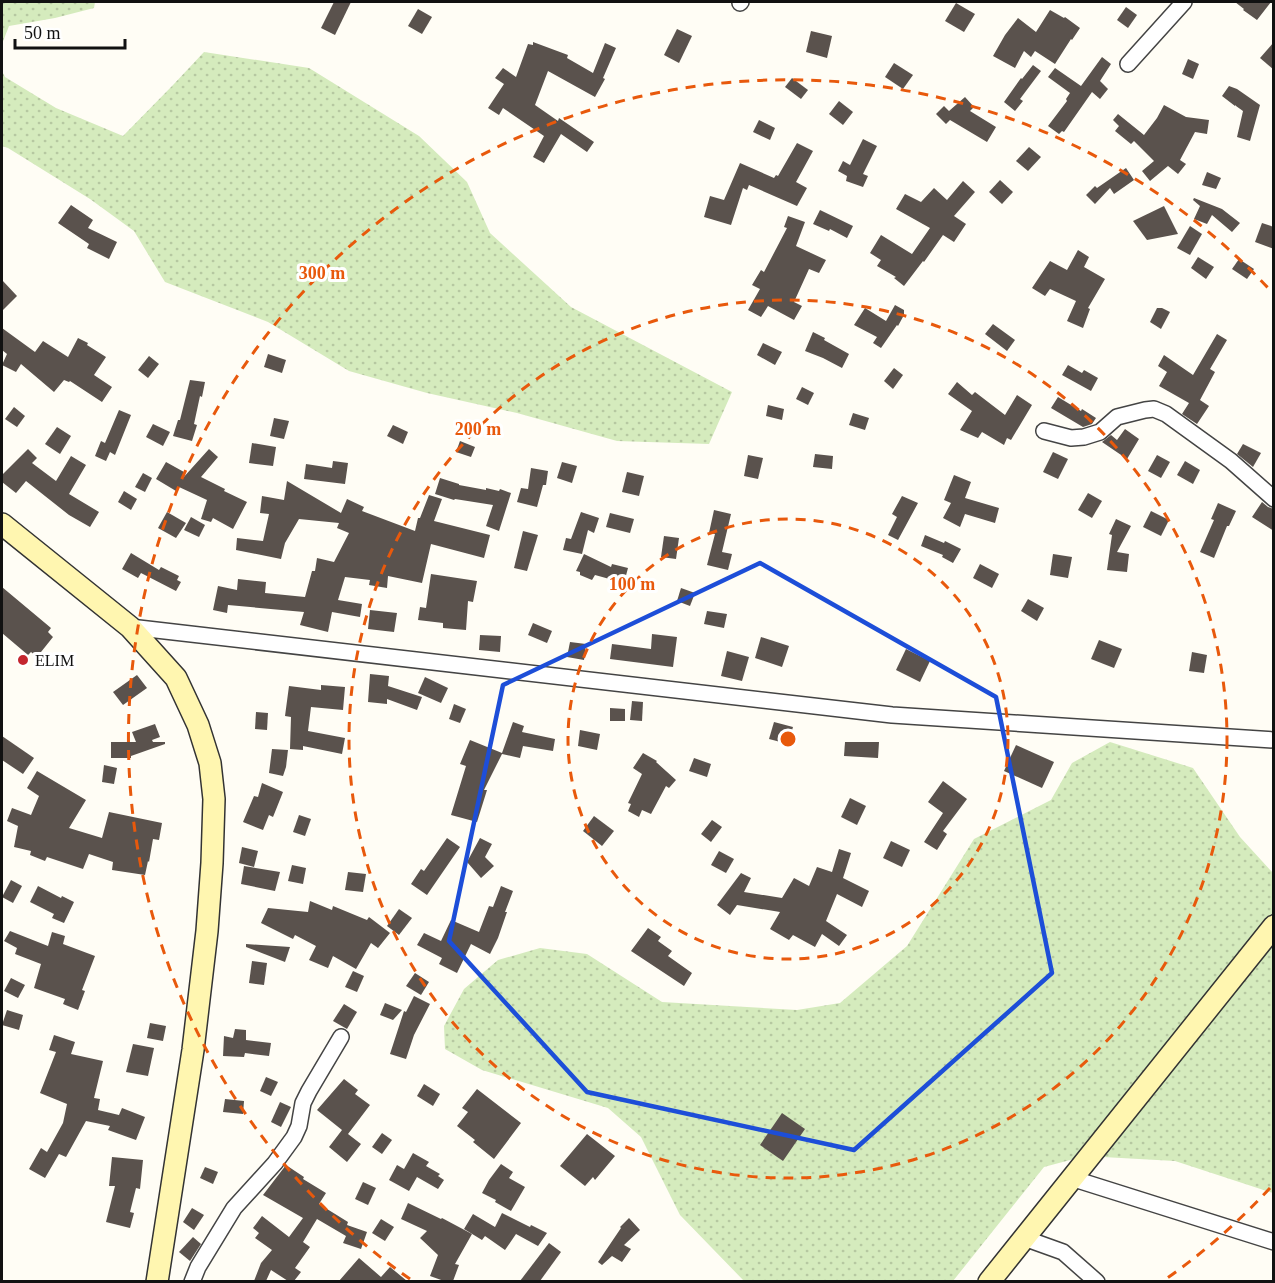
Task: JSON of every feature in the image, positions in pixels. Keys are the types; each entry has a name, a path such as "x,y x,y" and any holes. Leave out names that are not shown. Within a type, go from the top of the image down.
{"street":[{"path":"1128,64 1184,2"},
{"path":"1044,430 1071,438 1084,437 1100,432 1116,417 1154,409 1166,414 1231,461 1274,499"},
{"path":"2,524 130,627 176,678 198,725 210,763 214,799 207,931 193,1050 157,1281"},
{"path":"130,627 892,715 1274,740"},
{"path":"989,1281 1274,926"},
{"path":"192,1281 234,1208 275,1163 294,1137 309,1090 341,1037"},
{"path":"1071,1178 1274,1242"},
{"path":"1024,1238 1063,1252 1097,1281"}],"highlighted area":[{"path":"760,563 996,697 1052,973 854,1150 587,1092 449,941 503,685"}],"green space":[{"path":"2,2 95,2 94,8 9,26 2,44"},
{"path":"204,52 309,68 419,136 467,182 490,233 571,307 732,392 709,444 617,441 517,413 427,393 349,371 268,322 165,282 134,231 90,199 2,146 2,71 5,77 56,108 123,136"},
{"path":"1110,742 1193,768 1240,837 1273,873 1273,1193 1175,1161 1085,1156 1044,1167 953,1281 744,1281 680,1215 641,1137 608,1108 482,1070 445,1049 444,1026 464,989 498,960 540,948 587,954 662,1002 797,1010 840,1003 907,946 974,839 1051,800 1072,763"}],"building":[{"path":"334,2 351,2 335,35 321,28"},
{"path":"1235,2 1271,2 1257,20"},
{"path":"956,3 975,14 964,32 945,21"},
{"path":"1126,7 1137,15 1128,28 1117,20"},
{"path":"418,9 432,17 422,34 408,26"},
{"path":"1050,10 1080,28 1055,64 1035,51 1031,57 1024,51 1015,68 993,56 1018,18 1036,32"},
{"path":"677,29 692,36 679,63 664,55"},
{"path":"811,31 832,36 827,58 806,52"},
{"path":"533,42 568,55 567,58 593,73 605,43 616,48 603,78 605,79 595,97 548,71 535,105 594,142 587,152 561,134 544,163 533,157 544,136 503,108 499,115 488,108 504,84 495,78 503,68 516,77 528,44 533,45"},
{"path":"1274,42 1274,70 1260,58"},
{"path":"1102,57 1111,64 1100,81 1108,89 1100,99 1092,92 1064,132 1059,134 1048,126 1067,101 1070,93 1048,77 1055,68 1081,86"},
{"path":"1188,59 1199,64 1193,79 1182,74"},
{"path":"894,63 913,75 903,89 885,77"},
{"path":"1033,65 1041,71 1020,99 1023,101 1015,111 1004,102"},
{"path":"792,78 808,90 801,99 785,87"},
{"path":"1229,86 1260,105 1250,141 1237,137 1243,111 1222,96"},
{"path":"965,97 974,107 970,111 996,127 987,142 950,120 946,124 936,114 944,106 949,111"},
{"path":"839,101 853,112 843,125 829,114"},
{"path":"1164,105 1186,117 1209,120 1207,134 1195,132 1180,160 1186,164 1178,174 1168,166 1150,181 1142,171 1154,161 1134,141 1131,144 1115,131 1119,126 1113,120 1118,114 1144,135"},
{"path":"759,120 775,128 770,140 753,132"},
{"path":"863,139 877,146 863,174 868,176 863,187 846,181 847,176 838,171 843,161 850,165"},
{"path":"797,143 813,151 796,182 807,188 797,206 749,185 747,190 743,188 731,225 704,217 710,196 724,200 740,163 774,178 778,176"},
{"path":"1029,147 1041,157 1028,171 1016,161"},
{"path":"1126,168 1134,180 1114,194 1110,188 1095,204 1086,195 1095,186 1097,188"},
{"path":"1207,172 1221,178 1216,189 1202,185"},
{"path":"1000,180 1013,192 1002,204 989,192"},
{"path":"963,181 975,192 954,216 966,224 954,242 943,235 904,286 894,278 896,277 877,266 881,260 870,253 881,235 912,254 930,228 896,209 905,194 921,202 934,188 947,200"},
{"path":"1194,198 1222,209 1240,223 1232,232 1212,215 1207,224 1194,219 1200,206 1193,200"},
{"path":"71,205 93,220 88,228 117,242 109,259 87,248 89,244 58,223"},
{"path":"1164,206 1178,234 1147,240 1133,221"},
{"path":"820,210 853,226 847,238 830,229 829,231 813,224"},
{"path":"788,216 805,222 796,246 826,260 819,273 809,269 794,302 802,306 794,320 768,306 761,317 748,310 760,289 752,285 761,270 764,272 787,228 784,227"},
{"path":"1262,223 1274,227 1274,249 1255,242"},
{"path":"1190,226 1202,234 1190,255 1177,248"},
{"path":"1078,250 1089,257 1084,267 1105,279 1088,308 1090,309 1083,328 1067,321 1076,301 1050,289 1045,296 1032,288 1050,261 1067,270"},
{"path":"1198,257 1214,267 1206,279 1191,268"},
{"path":"1239,259 1254,269 1247,279 1232,269"},
{"path":"2,280 17,296 2,311"},
{"path":"895,305 904,310 904,315 881,348 873,343 877,337 854,325 865,308 886,321"},
{"path":"1157,308 1170,312 1161,329 1150,322"},
{"path":"993,324 1015,340 1007,351 985,334"},
{"path":"2,328 35,352 43,341 68,357 78,338 88,343 87,345 106,357 94,375 112,387 102,402 70,381 64,380 54,392 21,364 16,372 2,365 7,354 2,350"},
{"path":"813,332 849,354 842,368 805,351"},
{"path":"1217,334 1227,340 1210,369 1215,372 1200,400 1209,406 1197,424 1182,414 1189,403 1159,386 1167,372 1158,366 1164,355 1193,375"},
{"path":"763,343 782,352 775,365 757,355"},
{"path":"268,354 286,360 282,373 264,367"},
{"path":"149,356 159,364 148,378 138,370"},
{"path":"1068,365 1098,378 1091,391 1062,375"},
{"path":"894,368 903,375 893,389 884,381"},
{"path":"190,380 205,382 202,397 200,396 194,424 197,425 192,441 173,436 178,420 180,420"},
{"path":"957,382 972,395 975,392 1005,415 1017,395 1032,405 1011,440 1007,438 1004,445 982,432 978,438 960,430 972,411 948,394"},
{"path":"802,387 814,393 808,405 796,399"},
{"path":"1058,397 1096,418 1092,424 1083,427 1051,408"},
{"path":"768,405 784,409 782,420 766,416"},
{"path":"14,407 25,416 17,427 5,419"},
{"path":"119,410 131,415 115,455 110,452 106,461 95,456 101,441 105,443"},
{"path":"853,413 869,418 865,430 849,425"},
{"path":"274,418 289,421 284,439 270,436"},
{"path":"153,424 170,432 163,446 146,437"},
{"path":"393,425 408,432 403,444 387,436"},
{"path":"57,427 71,436 60,454 45,444"},
{"path":"1125,429 1139,439 1127,459 1102,442 1111,435 1117,440"},
{"path":"460,441 475,447 471,457 456,452"},
{"path":"252,443 276,447 273,466 249,463"},
{"path":"1243,444 1261,453 1253,467 1237,454"},
{"path":"28,449 37,458 32,463 56,481 71,456 86,465 69,494 99,512 90,527 69,515 26,481 16,493 2,482 2,475"},
{"path":"209,449 218,457 201,477 247,502 233,529 213,518 211,522 201,519 207,500 179,487 176,491 156,479 166,462 184,472 182,479"},
{"path":"1053,452 1068,459 1058,479 1043,472"},
{"path":"815,454 833,456 832,469 813,467"},
{"path":"748,455 763,458 758,479 744,476"},
{"path":"1157,455 1170,462 1161,478 1148,471"},
{"path":"333,461 348,463 345,484 304,479 306,464 332,468"},
{"path":"1185,461 1200,470 1193,484 1177,475"},
{"path":"562,462 577,466 572,483 557,478"},
{"path":"531,468 548,471 546,485 543,485 537,507 517,502 521,488 528,489"},
{"path":"627,472 644,476 639,496 622,492"},
{"path":"143,473 152,478 145,492 135,487"},
{"path":"954,475 971,482 965,498 999,508 995,523 965,514 960,527 943,518 951,503 944,500"},
{"path":"440,478 459,485 486,490 486,488 499,491 500,489 511,493 499,531 486,526 493,505 454,500 435,494"},
{"path":"287,481 341,513 347,499 364,507 362,511 415,531 418,518 420,518 429,495 442,499 434,521 490,535 484,558 431,544 422,583 388,576 387,588 369,585 370,580 345,577 338,600 362,604 360,617 332,612 328,632 300,625 304,612 228,605 227,613 213,610 218,586 237,590 238,579 266,582 265,593 305,597 312,571 315,571 317,558 334,562 349,533 337,528 339,523 299,519 285,543 281,559 236,550 237,538 263,541 269,514 260,513 262,496 284,500"},
{"path":"124,491 137,499 131,510 118,502"},
{"path":"1088,493 1102,501 1092,518 1078,510"},
{"path":"902,496 918,503 898,540 888,535 897,517 892,514"},
{"path":"1262,502 1274,509 1274,531 1252,517"},
{"path":"1218,503 1236,511 1214,558 1200,552 1214,520 1211,519"},
{"path":"714,510 731,514 722,552 732,554 728,570 707,565 715,534 709,533"},
{"path":"1151,511 1169,520 1161,536 1143,527"},
{"path":"167,512 186,523 176,538 158,528"},
{"path":"581,512 599,518 594,533 588,530 582,554 563,550 566,538 571,539"},
{"path":"610,513 634,519 630,533 606,527"},
{"path":"191,517 205,525 199,537 184,530"},
{"path":"1116,519 1131,526 1117,552 1129,554 1127,572 1107,570 1112,535 1109,534"},
{"path":"523,531 538,535 527,571 514,568"},
{"path":"925,535 961,549 953,563 942,557 943,555 921,546"},
{"path":"664,536 679,538 676,559 661,557"},
{"path":"131,553 159,570 161,567 179,576 177,580 181,582 176,591 141,573 138,578 122,569"},
{"path":"584,554 611,567 612,564 628,568 624,583 595,575 592,580 580,575 580,572 576,571"},
{"path":"1053,554 1072,557 1068,578 1050,575"},
{"path":"980,564 999,574 992,588 973,578"},
{"path":"431,574 477,581 473,602 468,601 466,630 443,628 443,623 418,620 420,607 426,608"},
{"path":"2,587 51,628 48,632 53,637 37,657 31,652 28,655 2,633"},
{"path":"681,588 695,593 690,606 677,601"},
{"path":"1028,599 1044,608 1037,621 1021,611"},
{"path":"370,610 397,613 394,632 368,629"},
{"path":"707,611 727,614 724,628 704,624"},
{"path":"533,623 552,631 547,643 528,635"},
{"path":"652,634 677,637 673,667 610,659 612,644 651,649"},
{"path":"480,635 501,636 500,652 479,650"},
{"path":"761,637 789,646 782,667 755,658"},
{"path":"1099,640 1122,649 1114,668 1091,659"},
{"path":"570,642 586,644 584,660 567,657"},
{"path":"906,649 930,661 920,682 896,670"},
{"path":"727,651 749,657 742,681 721,676"},
{"path":"1192,652 1207,655 1204,673 1189,671"},
{"path":"370,674 389,676 388,686 422,697 417,710 387,699 387,704 368,702"},
{"path":"137,675 147,688 123,705 113,692"},
{"path":"425,677 448,688 441,703 418,693"},
{"path":"321,685 345,687 343,710 311,707 308,731 345,738 342,754 303,746 303,750 290,749 291,717 285,716 289,686 321,690"},
{"path":"632,701 643,702 642,721 630,720"},
{"path":"454,704 466,709 460,723 449,719"},
{"path":"610,708 625,709 625,721 610,721"},
{"path":"256,712 268,713 267,730 255,729"},
{"path":"513,722 524,726 522,732 555,739 553,751 523,746 520,758 502,754 484,790 487,790 477,822 451,815 466,766 460,764 470,740 502,753"},
{"path":"774,722 793,727 788,744 769,739"},
{"path":"155,724 160,737 152,740 153,742 165,742 165,744 131,756 131,758 111,758 111,742 136,742 132,732"},
{"path":"580,730 600,734 597,750 578,746"},
{"path":"2,736 34,758 23,774 2,760"},
{"path":"845,742 879,742 878,758 844,756"},
{"path":"1016,745 1054,762 1042,788 1004,771"},
{"path":"272,749 288,750 283,776 269,773"},
{"path":"643,753 657,761 676,780 669,788 666,786 651,814 642,810 639,817 628,811 631,804 628,803 642,774 633,768"},
{"path":"694,758 711,764 707,777 689,771"},
{"path":"104,765 117,768 114,784 102,782"},
{"path":"37,771 86,800 69,828 102,838 109,812 162,823 159,840 153,839 145,875 112,870 113,862 89,854 83,869 47,857 45,861 30,855 31,851 14,847 18,826 7,821 12,808 31,815 39,796 27,788"},
{"path":"943,781 967,799 943,831 947,834 937,850 924,842 943,813 928,802"},
{"path":"262,783 283,792 273,817 269,815 263,830 243,822 254,796 258,797"},
{"path":"850,798 866,806 857,825 841,817"},
{"path":"299,815 311,819 305,836 293,832"},
{"path":"594,816 614,831 602,846 583,831"},
{"path":"712,820 722,827 711,842 701,834"},
{"path":"447,838 460,847 427,895 411,884 421,869 424,871"},
{"path":"480,838 492,844 485,857 494,866 481,878 467,862"},
{"path":"891,841 910,850 902,867 883,858"},
{"path":"242,847 258,851 254,867 239,863"},
{"path":"839,849 851,853 843,878 869,891 862,907 837,894 826,921 847,935 839,946 822,934 815,947 793,935 789,940 770,929 780,912 737,905 730,915 717,905 741,873 751,878 744,892 782,898 794,878 809,886 817,867 832,872"},
{"path":"719,851 734,859 726,873 711,865"},
{"path":"292,865 306,868 303,884 288,881"},
{"path":"244,866 280,872 275,891 241,884"},
{"path":"348,872 366,874 363,892 345,890"},
{"path":"11,880 22,886 13,903 2,897"},
{"path":"38,886 74,902 64,923 52,918 54,914 30,902"},
{"path":"501,886 513,891 498,938 490,954 471,944 457,973 439,964 442,958 417,945 424,933 441,941 451,920 479,932 489,906 493,907"},
{"path":"310,901 332,910 333,906 367,920 369,917 390,933 378,948 371,943 356,969 333,956 328,968 309,960 316,946 295,935 293,939 261,923 268,908 308,912"},
{"path":"399,909 412,918 399,935 387,926"},
{"path":"648,928 661,937 658,941 672,951 668,956 692,973 684,986 631,951"},
{"path":"10,931 48,946 52,932 65,936 63,944 95,956 82,990 85,991 78,1010 63,1004 65,999 34,988 41,964 15,954 17,948 4,941"},
{"path":"246,944 290,947 285,962 246,947"},
{"path":"252,961 267,963 264,985 249,983"},
{"path":"353,971 364,976 357,992 345,987"},
{"path":"415,973 429,982 421,995 406,986"},
{"path":"11,978 25,985 18,998 4,991"},
{"path":"414,996 430,1004 414,1035 406,1059 390,1054 404,1011 406,1012"},
{"path":"385,1003 402,1010 393,1020 380,1015"},
{"path":"344,1004 357,1012 347,1029 333,1021"},
{"path":"7,1010 23,1015 19,1030 2,1025"},
{"path":"150,1023 166,1026 163,1041 147,1038"},
{"path":"235,1029 246,1030 246,1040 271,1043 269,1056 245,1053 244,1057 223,1056 224,1036 233,1038"},
{"path":"54,1035 75,1042 71,1054 103,1061 94,1098 100,1099 98,1110 119,1115 122,1108 145,1117 136,1140 108,1130 110,1126 86,1121 66,1157 59,1154 45,1178 29,1169 41,1148 47,1152 63,1123 67,1104 40,1093 56,1052 49,1050"},
{"path":"133,1044 154,1048 148,1076 126,1072"},
{"path":"266,1077 278,1082 271,1096 260,1091"},
{"path":"344,1079 358,1090 355,1094 370,1105 348,1134 361,1144 347,1162 329,1147 342,1130 317,1110"},
{"path":"424,1084 440,1094 433,1106 417,1096"},
{"path":"477,1089 521,1123 494,1159 457,1126 468,1112 462,1108"},
{"path":"225,1099 244,1101 243,1114 223,1112"},
{"path":"280,1102 291,1107 281,1127 271,1122"},
{"path":"782,1113 805,1129 783,1161 760,1145"},
{"path":"382,1133 392,1140 382,1154 372,1147"},
{"path":"587,1134 615,1156 595,1180 593,1177 585,1186 560,1166"},
{"path":"413,1153 429,1162 426,1166 440,1174 438,1176 444,1180 438,1189 417,1177 409,1191 389,1180 397,1165 404,1169"},
{"path":"112,1157 143,1160 140,1189 136,1188 130,1212 134,1213 130,1228 106,1222 115,1186 109,1186"},
{"path":"501,1164 513,1172 509,1178 525,1187 511,1211 482,1193"},
{"path":"286,1165 326,1193 319,1204 348,1222 347,1225 367,1232 361,1249 343,1243 346,1236 317,1219 303,1242 310,1247 295,1268 301,1272 294,1281 288,1281 271,1270 266,1281 254,1281 261,1263 272,1250 255,1238 259,1233 253,1228 262,1216 289,1237 303,1218 263,1195"},
{"path":"205,1167 218,1172 213,1184 200,1178"},
{"path":"363,1182 376,1188 368,1205 355,1199"},
{"path":"408,1203 472,1234 455,1264 459,1265 453,1281 444,1281 430,1276 438,1255 420,1238 427,1231 401,1219"},
{"path":"192,1208 204,1215 194,1230 183,1222"},
{"path":"502,1213 547,1233 538,1246 516,1234 505,1250 485,1236 482,1240 464,1229 473,1214 495,1227"},
{"path":"629,1218 640,1230 624,1245 631,1249 622,1262 612,1256 602,1265 598,1262 620,1227"},
{"path":"381,1219 394,1227 385,1241 372,1233"},
{"path":"193,1237 201,1244 190,1261 179,1252"},
{"path":"549,1243 561,1252 540,1281 520,1281"},
{"path":"359,1258 381,1277 390,1267 407,1281 339,1281"}],"place":[{"name":"ELIM","path":"23,660"}]}
